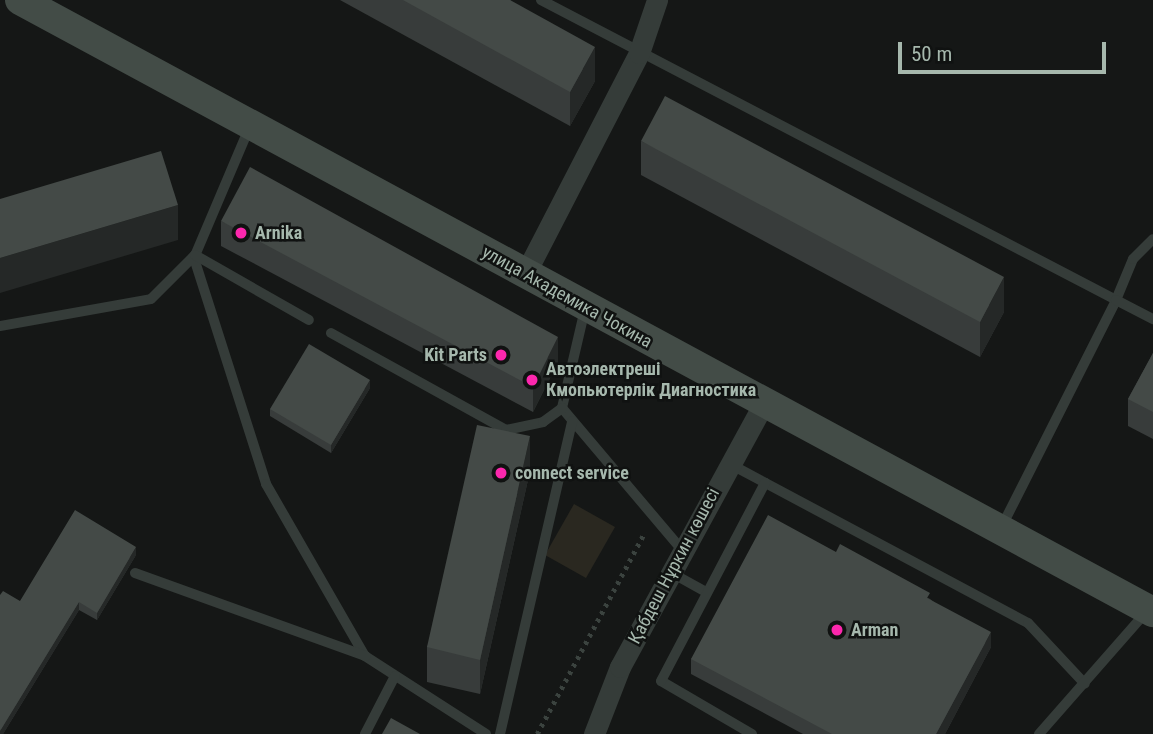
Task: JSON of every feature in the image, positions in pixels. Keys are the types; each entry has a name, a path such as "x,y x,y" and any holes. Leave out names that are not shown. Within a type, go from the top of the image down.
{"main road":[{"name":"улица Академика Чокина","path":"20,0 585,309 1001,528 1151,611"}],"street":[{"path":"524,274 639,53 657,0"},
{"name":"Қабдеш Нұркин көшесі","path":"594,734 620,667 764,403"}],"lane":[{"path":"541,0 1153,319"},
{"path":"0,326 151,299 195,255 251,124"},
{"path":"1001,528 1116,300 1133,259 1153,239"},
{"path":"195,255 309,320"},
{"path":"195,255 266,484 365,656"},
{"path":"331,332 506,430 544,422 562,408 585,309"},
{"path":"562,408 682,550"},
{"path":"500,734 572,421"},
{"path":"730,464 1028,623 1085,684"},
{"path":"752,734 661,681 765,483"},
{"path":"670,572 706,592"},
{"path":"135,573 365,656 486,734"},
{"path":"1039,734 1151,611"},
{"path":"365,734 396,677"}],"path":[{"path":"537,734 654,516"}],"shaded area":[{"path":"574,504 615,527 586,578 545,555"}],"building":[{"path":"403,0 510,0 595,47 570,92"},
{"path":"665,96 1004,277 980,322 641,141"},
{"path":"161,151 178,205 0,258 0,199"},
{"path":"250,167 558,337 533,387 221,221"},
{"path":"309,344 370,380 331,445 270,409"},
{"path":"1153,353 1153,412 1128,399"},
{"path":"477,425 530,436 480,660 427,647"},
{"path":"75,510 136,547 97,613 79,602 0,731 0,595 3,591 20,601"},
{"name":"Arman","path":"768,515 836,552 840,544 930,593 927,598 991,632 936,734 832,734 691,659"},
{"path":"391,718 420,734 382,734"}],"place":[{"name":"Arnika","path":"241,233"},
{"name":"Kit Parts","path":"501,355"},
{"name":"Автоэлектреші Кмопьютерлік Диагностика","path":"532,380"},
{"name":"connect service","path":"501,473"},
{"name":"Arman","path":"837,630"}]}
